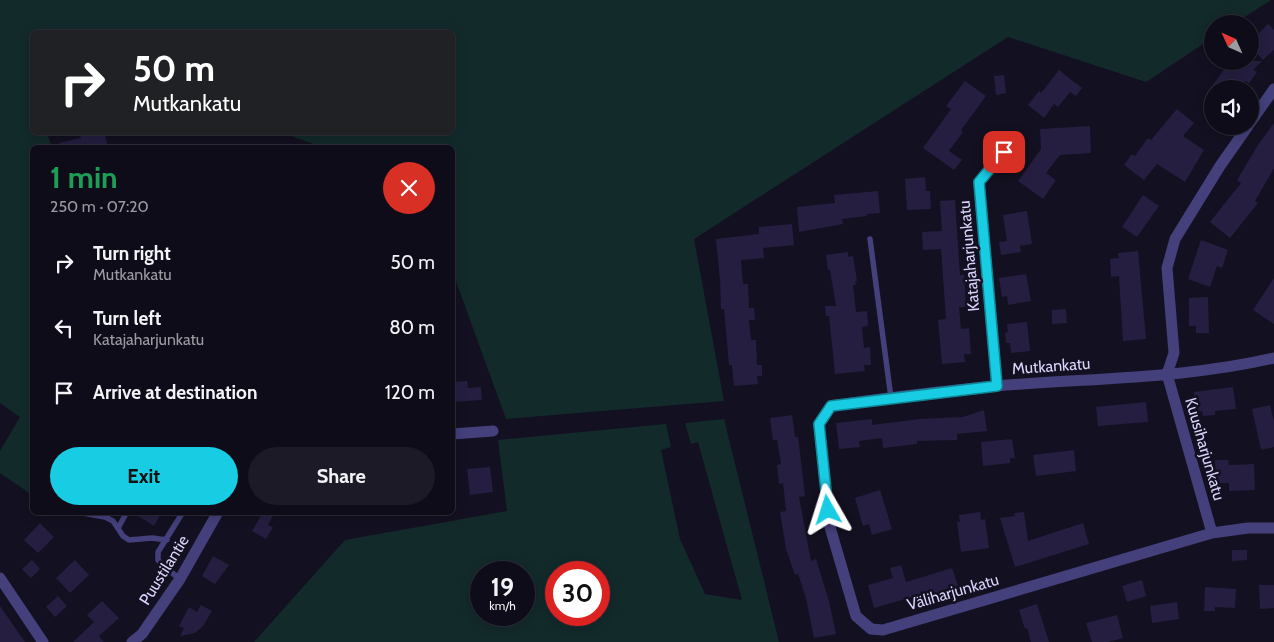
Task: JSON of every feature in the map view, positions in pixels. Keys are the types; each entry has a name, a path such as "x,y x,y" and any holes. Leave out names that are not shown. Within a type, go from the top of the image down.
{"street":[{"path":"1259,110 1274,89"},
{"path":"1167,374 1174,353 1167,268 1175,239 1220,166 1242,135"},
{"name":"Katajaharjunkatu","path":"997,386 979,182 1017,136"},
{"name":"Mutkankatu","path":"831,406 997,386 1167,374 1245,365 1274,358"},
{"name":"Kuusiharjunkatu","path":"1167,374 1212,533"},
{"name":"Väliharjunkatu","path":"831,406 819,424 830,527 856,616 871,629 883,630 1212,533 1248,528 1274,528"},
{"path":"455,434 492,431"},
{"name":"Puustilantie","path":"132,642 142,634 180,579 216,515"},
{"path":"0,578 43,642"}],"lane":[{"path":"870,239 891,398"},
{"path":"94,515 113,520 123,536 129,540 152,538 167,540"},
{"path":"118,528 125,515"},
{"path":"180,579 162,566 158,560 158,552 181,515"}],"green space":[{"path":"0,0 1271,0 1248,15 1204,15 1204,43 1146,82 1008,37 694,239 724,401 506,419 455,279 455,145 316,145 289,135 455,135 455,30 30,30 30,135 48,135 51,145 30,145 30,494 0,473 0,451 20,417 0,403"},
{"path":"724,419 779,642 254,642 345,540 507,511 498,440 666,424 671,447 661,450 680,539 705,594 742,600 698,442 691,444 685,423"}],"building":[{"path":"1268,24 1274,30 1274,50 1263,60 1259,56 1259,33"},
{"path":"1059,70 1082,88 1076,96 1070,92 1058,107 1054,104 1044,118 1028,105 1039,91 1041,93"},
{"path":"1224,70 1253,70 1257,72 1251,80 1216,80"},
{"path":"1004,75 1006,93 996,95 994,76"},
{"path":"965,81 986,96 961,130 963,132 949,151 962,160 954,170 923,148 951,109 946,106"},
{"path":"1177,109 1194,123 1183,136 1204,150 1185,182 1157,164 1144,180 1124,165 1132,154 1135,156 1148,138 1151,140"},
{"path":"1274,123 1274,168 1255,201 1258,203 1230,238 1210,222 1241,183 1237,180"},
{"path":"1090,126 1091,153 1060,155 1046,173 1056,180 1043,199 1018,181 1041,149 1040,129"},
{"path":"80,135 105,135 107,145 59,145 59,143 81,138"},
{"path":"925,177 926,191 930,191 931,209 907,210 905,179"},
{"path":"878,191 880,213 842,219 843,224 799,232 797,207 835,203 834,195"},
{"path":"1143,195 1159,206 1137,237 1122,227"},
{"path":"955,200 960,275 964,275 966,307 959,307 961,329 969,328 971,354 964,354 965,362 942,364 938,320 946,319 941,249 923,250 922,232 942,231 940,201"},
{"path":"1027,211 1032,244 1020,246 1021,252 1001,255 999,242 1007,241 1003,215"},
{"path":"792,224 794,245 763,248 764,258 741,260 743,284 748,284 749,308 754,308 755,320 749,320 751,340 756,340 757,365 762,365 762,376 757,376 758,384 734,386 732,365 729,365 724,309 721,309 716,239 759,234 759,227"},
{"path":"1201,240 1228,250 1222,268 1217,266 1210,287 1188,279"},
{"path":"1138,251 1146,339 1123,341 1119,276 1111,277 1110,259 1119,258 1118,253"},
{"path":"848,252 848,257 853,256 857,281 855,281 856,285 853,285 856,312 867,311 868,326 862,327 864,348 870,347 871,365 864,365 865,371 835,374 829,316 826,316 825,306 836,306 826,255"},
{"path":"1026,274 1031,301 1008,305 1007,296 1002,297 999,278"},
{"path":"1274,278 1274,324 1253,310"},
{"path":"1208,297 1209,333 1196,333 1196,326 1189,326 1189,298"},
{"path":"1066,309 1067,323 1052,324 1052,310"},
{"path":"1027,322 1030,351 1011,353 1010,343 1006,343 1005,333 1008,332 1007,324"},
{"path":"467,381 468,388 481,387 482,400 455,402 455,382"},
{"path":"1233,387 1236,409 1215,411 1215,415 1203,416 1202,411 1196,412 1194,392"},
{"path":"1146,402 1148,422 1098,426 1096,407"},
{"path":"1270,405 1274,421 1274,447 1261,450 1252,409"},
{"path":"984,410 987,431 957,434 957,440 917,441 917,444 883,448 882,438 859,441 860,447 839,449 836,423 872,419 872,425 920,419 963,417"},
{"path":"792,415 795,437 798,437 805,496 799,497 811,561 816,559 829,601 836,634 814,638 806,598 798,574 795,575 786,549 780,512 786,511 783,483 779,484 777,465 781,464 777,440 773,440 770,418"},
{"path":"1012,439 1015,458 1010,458 1010,463 983,466 981,442"},
{"path":"1074,450 1076,471 1036,476 1033,455"},
{"path":"1215,460 1228,460 1229,465 1254,464 1255,490 1229,491 1229,483 1216,483"},
{"path":"490,467 493,492 470,495 467,469"},
{"path":"880,490 892,529 872,535 869,524 863,526 855,498"},
{"path":"980,512 981,520 985,519 989,548 961,552 957,522 960,522 959,515"},
{"path":"1024,512 1028,541 1083,523 1089,544 1015,567 1000,518 1015,516 1014,513"},
{"path":"137,515 160,515 154,526"},
{"path":"261,515 273,515 268,525 273,527 266,539 252,531"},
{"path":"40,523 54,537 38,553 24,540"},
{"path":"1232,550 1247,550 1247,560 1232,561"},
{"path":"213,556 229,565 215,584 202,576"},
{"path":"32,560 40,569 31,578 22,569"},
{"path":"75,560 89,575 70,593 56,578"},
{"path":"901,565 906,582 952,568 959,589 921,601 919,595 874,608 868,585 893,578 890,568"},
{"path":"1142,580 1146,596 1127,602 1122,586"},
{"path":"1259,585 1274,585 1274,608 1260,609"},
{"path":"1205,587 1236,589 1235,608 1215,607 1215,611 1204,611"},
{"path":"58,596 67,606 55,617 46,607"},
{"path":"102,601 119,618 99,636 104,642 73,642 94,622 87,615"},
{"path":"1177,602 1179,619 1152,623 1150,606"},
{"path":"1037,604 1049,642 1031,642 1019,610"},
{"path":"201,605 212,611 203,626 195,633 180,636 184,628 179,626 189,607 197,612"},
{"path":"0,606 25,642 0,642"},
{"path":"1117,615 1123,638 1108,642 1092,642 1086,623"}],"route":[{"path":"828,510 819,424 831,406 997,386 979,182 1004,152"}]}
